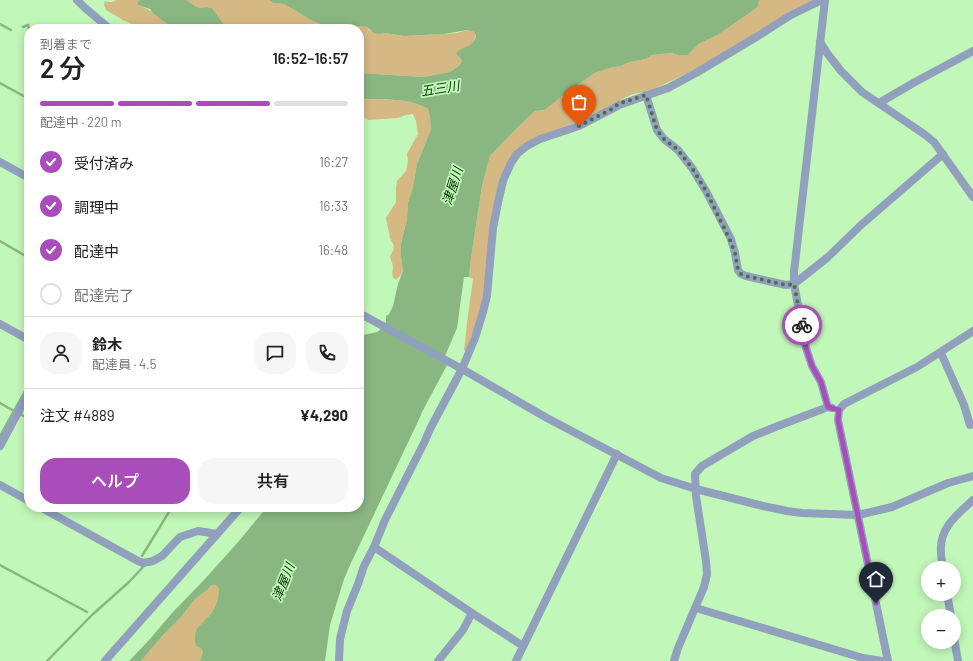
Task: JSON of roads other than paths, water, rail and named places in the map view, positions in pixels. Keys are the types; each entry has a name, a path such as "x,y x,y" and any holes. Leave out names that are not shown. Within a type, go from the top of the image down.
{"street":[{"path":"77,0 104,24"},
{"path":"339,661 340,639 346,611 364,566 430,429 462,369 475,338 484,312 487,296 493,228 499,198 503,181 516,154 540,139 579,126 614,108 618,104 668,88 758,36 791,14 824,0 794,272 794,284 806,348 812,366 821,382 828,407"},
{"path":"820,42 826,54 862,92 934,142 970,186 973,197"},
{"path":"878,103 921,78 973,51"},
{"path":"646,95 657,130 664,139 678,150 692,168 706,191 730,240 735,253 738,270 741,274 746,276 786,285 794,284 828,257 861,225 943,154"},
{"path":"0,162 24,175"},
{"path":"364,316 462,369 547,418 661,478 696,489 787,511 858,515 892,507 948,483 973,476"},
{"path":"0,324 24,337"},
{"path":"888,661 838,420 839,410 844,404 917,368 973,331"},
{"path":"941,353 964,405 970,425"},
{"path":"0,446 24,401"},
{"path":"674,661 704,587 707,574 696,496 696,474 702,466 753,436 828,407 839,410"},
{"path":"516,661 617,454"},
{"path":"0,485 24,498"},
{"path":"942,561 940,551 943,534 949,523 973,500"},
{"path":"49,512 138,561 143,562 153,561 162,556 180,537 198,531 217,534"},
{"path":"105,661 237,512"},
{"path":"374,547 523,646"},
{"path":"696,608 863,658 882,661"},
{"path":"438,661 463,630 472,613"},
{"path":"956,649 958,661"}],"water":[{"path":"139,0 186,0 200,8 212,8 223,24 167,24 150,9 138,5 137,3"},
{"path":"269,0 760,0 758,7 719,34 699,44 688,55 671,53 652,55 646,59 630,62 595,73 563,95 545,110 535,111 490,156 482,186 469,277 464,277 457,328 445,356 447,365 421,414 344,579 330,625 325,661 200,661 203,651 202,648 198,647 195,643 196,631 216,606 219,589 214,584 195,599 181,617 163,635 141,661 129,661 204,580 263,512 364,512 364,335 377,332 386,325 386,316 389,314 393,306 398,284 403,271 401,244 407,219 408,202 412,191 417,164 431,129 428,109 420,105 395,100 364,99 364,73 423,77 450,72 460,65 462,60 456,54 457,52 472,44 476,35 474,32 467,30 444,34 404,36 385,33 380,34 374,33 367,27 364,26 364,24 320,24 286,5 273,3"}],"waterway":[{"path":"0,24 11,30"},
{"path":"0,83 24,96"},
{"path":"0,241 24,255"},
{"path":"0,436 24,393"},
{"path":"0,403 14,411"},
{"path":"20,414 24,416"},
{"path":"142,556 169,512"},
{"path":"0,565 87,612"},
{"path":"47,661 92,615 129,582 144,566"}],"water label":[{"name":"五三川","path":"440,88"},
{"name":"津屋川","path":"452,186"},
{"name":"津屋川","path":"283,582"}]}
